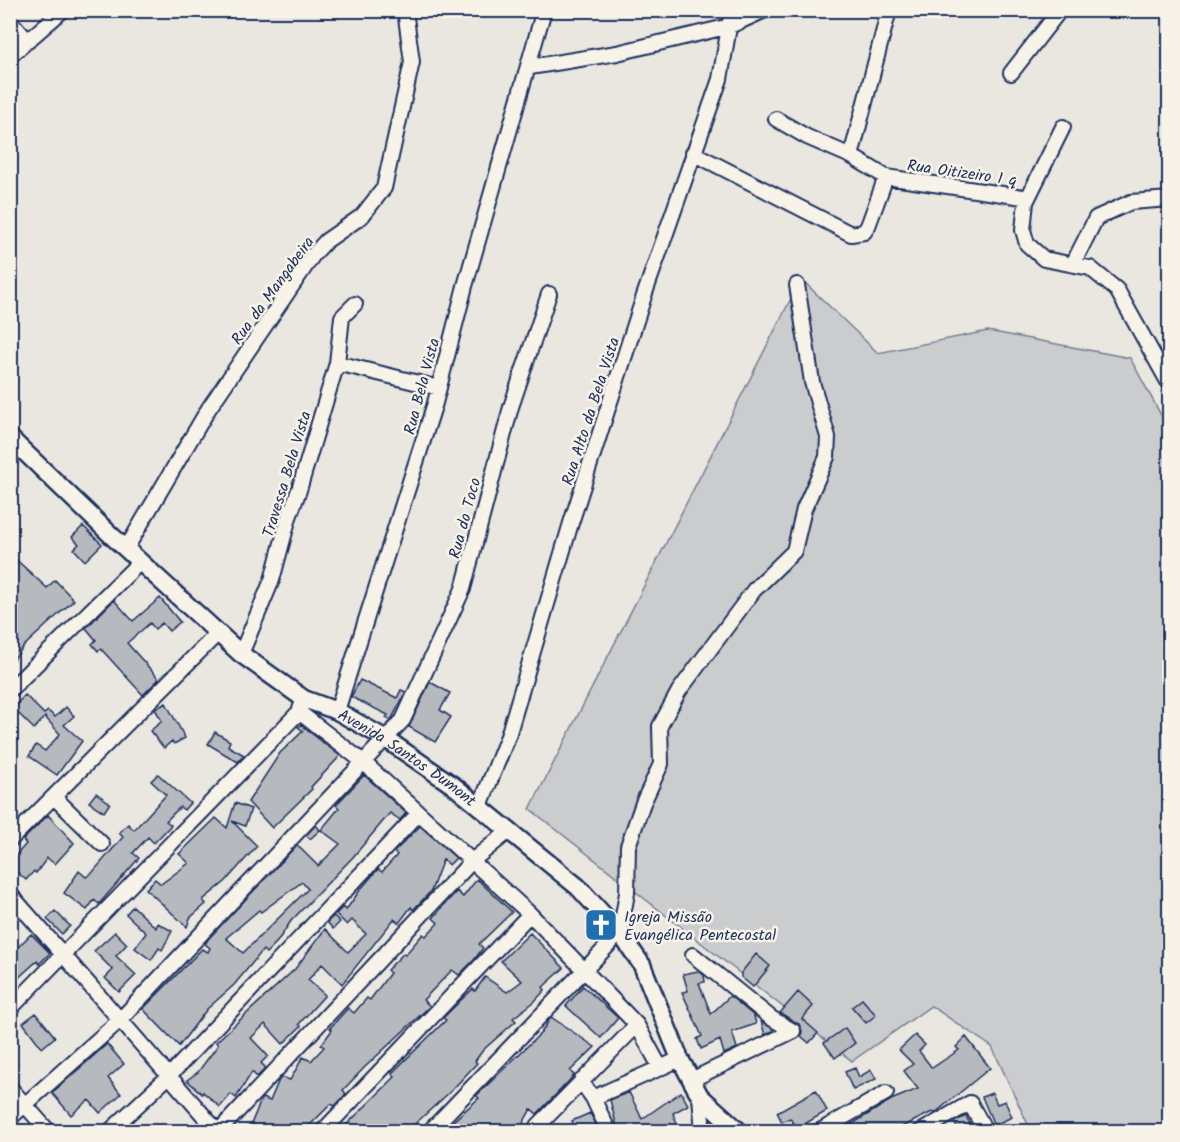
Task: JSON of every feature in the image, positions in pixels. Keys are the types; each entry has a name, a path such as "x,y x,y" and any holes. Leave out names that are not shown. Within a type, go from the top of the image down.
{"main road":[{"name":"Avenida Santos Dumont","path":"10,438 140,562 301,705 337,711 386,739 480,806 578,886 620,933 642,965 680,1059 700,1095 740,1131"}],"street":[{"path":"10,56 63,10"},
{"name":"Rua da Mangabeira","path":"126,549 209,408 313,255 326,241 362,216 384,188 412,62 405,10"},
{"name":"Rua Bela Vista","path":"337,711 389,556 439,388 465,286 530,67 544,10"},
{"path":"730,26 732,10"},
{"path":"530,67 617,53 730,26 765,10"},
{"path":"851,156 889,10"},
{"path":"1011,74 1060,10"},
{"path":"10,21 28,41"},
{"name":"Rua Alto da Bela Vista","path":"480,806 508,736 571,523 693,153 720,79 730,26"},
{"path":"693,153 851,234 864,232 886,177 851,156 807,137 776,119"},
{"path":"1026,202 1063,127"},
{"name":"Rua Oitizeiro 1 q","path":"886,177 1015,194 1026,202 1023,230 1027,244 1044,259 1090,268 1117,290 1170,385"},
{"path":"1073,264 1096,218 1131,202 1170,198"},
{"path":"429,1131 620,933 627,893 628,846 643,802 661,764 660,726 679,691 754,590 794,551 804,509 827,457 828,437 812,382 797,285"},
{"name":"Rua do Toco","path":"10,1119 120,1020 362,761 404,720 463,590 511,407 549,294"},
{"name":"Travessa Bela Vista","path":"241,654 272,580 337,363 342,317 355,304"},
{"path":"337,363 439,388"},
{"path":"10,690 140,562"},
{"path":"10,840 218,633"},
{"path":"10,1009 65,955 301,705 474,860 530,914 637,1025 660,1066"},
{"path":"54,796 102,844"},
{"path":"109,1131 169,1076 419,813"},
{"path":"10,894 218,1131 474,860 509,831"},
{"path":"322,1131 530,914"},
{"path":"691,1080 794,1031 771,1018 693,954"},
{"path":"532,1131 637,1025"},
{"path":"593,1098 680,1059"},
{"path":"580,1081 593,1098 609,1131"},
{"path":"10,1088 49,1131"},
{"path":"818,1131 886,1093"},
{"path":"700,1095 703,1131"},
{"path":"920,1131 970,1103 986,1131"}],"shaded area":[{"path":"801,279 878,353 988,331 1130,358 1169,430 1169,1131 1031,1131 992,1047 931,1006 852,1061 530,809"}],"building":[{"path":"83,526 102,544 85,561 74,549 79,544 72,537"},
{"path":"10,554 47,588 55,580 74,600 24,646 10,664"},
{"path":"160,598 180,622 169,631 162,623 155,629 150,623 127,643 159,679 143,695 101,649 98,651 92,644 96,640 86,628 114,600 133,621"},
{"path":"360,680 397,698 401,690 406,692 391,720 386,718 388,715 351,697"},
{"path":"430,682 450,693 440,710 451,717 435,742 409,727"},
{"path":"25,695 44,714 48,711 55,717 66,707 74,716 64,725 82,741 57,775 29,756 36,745 45,751 60,734 45,717 34,729 13,708"},
{"path":"166,703 185,738 174,744 172,741 164,748 150,731 162,721 155,709"},
{"path":"301,725 340,756 311,787 312,789 272,828 248,802 280,753 303,731 298,727"},
{"path":"215,732 230,741 228,746 244,755 238,762 208,744"},
{"path":"158,774 190,803 184,810 180,807 166,821 171,825 154,843 148,837 133,853 139,858 99,904 94,900 87,910 64,893 79,871 86,877 93,872 123,837 119,833 128,824 134,830 166,795 151,781"},
{"path":"364,775 406,813 400,820 390,813 353,857 291,921 277,942 266,953 263,950 234,985 207,1009 179,1046 143,1009 202,949 208,952 210,948 205,944 209,938 297,845 318,866 340,844 321,830 339,808 336,805","holes":["302,882 308,889 243,953 226,938 259,910 261,912"]},
{"path":"96,793 110,803 104,812 89,802"},
{"path":"235,803 251,809 245,826 232,821 257,846 225,882 203,900 206,904 190,918 187,927 146,889 155,879 161,884 189,863 179,854 216,818 227,828"},
{"path":"48,815 74,843 55,864 47,858 36,873 34,871 26,880 10,866 10,862 26,844 23,840"},
{"path":"316,825 320,830 310,839 306,835"},
{"path":"420,826 456,858 449,865 443,859 431,891 413,910 411,907 399,923 394,919 342,984 322,964 308,980 325,995 299,1024 301,1026 283,1044 265,1024 251,1038 268,1056 261,1063 266,1068 257,1077 252,1072 236,1098 231,1094 220,1107 203,1092 202,1094 187,1080 198,1072 218,1045 216,1042 295,969 325,929 348,952 366,934 352,920 347,925 336,914 343,907 346,910 378,869 382,872 397,855 394,852"},
{"path":"477,879 512,912 479,944 483,948 474,960 459,975 452,970 423,1000 430,1006 343,1090 346,1094 335,1106 331,1104 304,1131 243,1131 251,1124 262,1098 270,1101 279,1080 282,1077 290,1080 303,1057 311,1061 324,1047 321,1045 332,1030 330,1028 348,1008 354,1013 367,998 370,1000 390,973 387,970 404,953 405,955 423,934 426,936 438,923 433,918 444,905 457,891 463,897"},
{"path":"133,906 156,928 158,923 172,931 162,950 159,948 151,960 135,948 146,933 126,914"},
{"path":"55,911 70,926 62,934 47,919"},
{"path":"334,916 340,922 333,929 327,922"},
{"path":"115,932 127,944 116,956 136,975 119,992 105,978 113,970 94,951"},
{"path":"530,933 564,968 543,987 545,990 534,1002 513,1018 516,1021 483,1050 475,1061 477,1063 451,1091 407,1131 340,1131 395,1077 392,1073 446,1020 443,1018 461,1000 473,989 475,991 485,977 507,992 522,981 501,961"},
{"path":"31,934 50,953 39,964 37,961 16,980 10,975 10,955"},
{"path":"756,954 770,966 753,987 741,977 741,973"},
{"path":"698,971 704,975 705,982 699,983 711,1014 730,996 754,1016 756,1024 732,1032 737,1048 724,1054 720,1040 701,1049 697,1039 702,1036 682,992 688,991 683,974"},
{"path":"583,986 618,1018 601,1038 566,1006"},
{"path":"798,992 813,1006 802,1019 818,1033 809,1043 801,1036 802,1031 799,1024 780,1013"},
{"path":"862,999 876,1015 866,1023 852,1007"},
{"path":"36,1013 55,1037 42,1048 23,1023"},
{"path":"551,1017 595,1047 570,1071 574,1075 568,1082 537,1114 531,1109 522,1125 515,1131 442,1131 479,1098 476,1096 541,1033"},
{"path":"761,1021 773,1029 773,1031 765,1035"},
{"path":"845,1028 855,1043 835,1058 824,1043"},
{"path":"915,1035 925,1045 919,1051 932,1068 959,1050 956,1047 966,1037 990,1068 935,1113 932,1112 902,1127 903,1131 841,1131 891,1100 918,1089 904,1071 913,1064 899,1050"},
{"path":"107,1044 124,1064 108,1078 121,1094 100,1113 89,1100 71,1115 52,1093"},
{"path":"855,1068 859,1077 871,1070 876,1079 853,1090 845,1072"},
{"path":"816,1090 827,1111 796,1129 790,1118 782,1122 777,1112"},
{"path":"629,1092 642,1119 681,1092 688,1105 673,1113 680,1131 657,1131 654,1125 641,1131 618,1131 610,1100"},
{"path":"992,1093 997,1104 1005,1101 1012,1117 994,1125 982,1097"},
{"path":"590,1113 599,1131 556,1131 573,1124 572,1121"},
{"path":"966,1116 973,1131 959,1131 954,1122"}],"place":[{"name":"Igreja Missão Evangélica Pentecostal","path":"601,925"}]}
